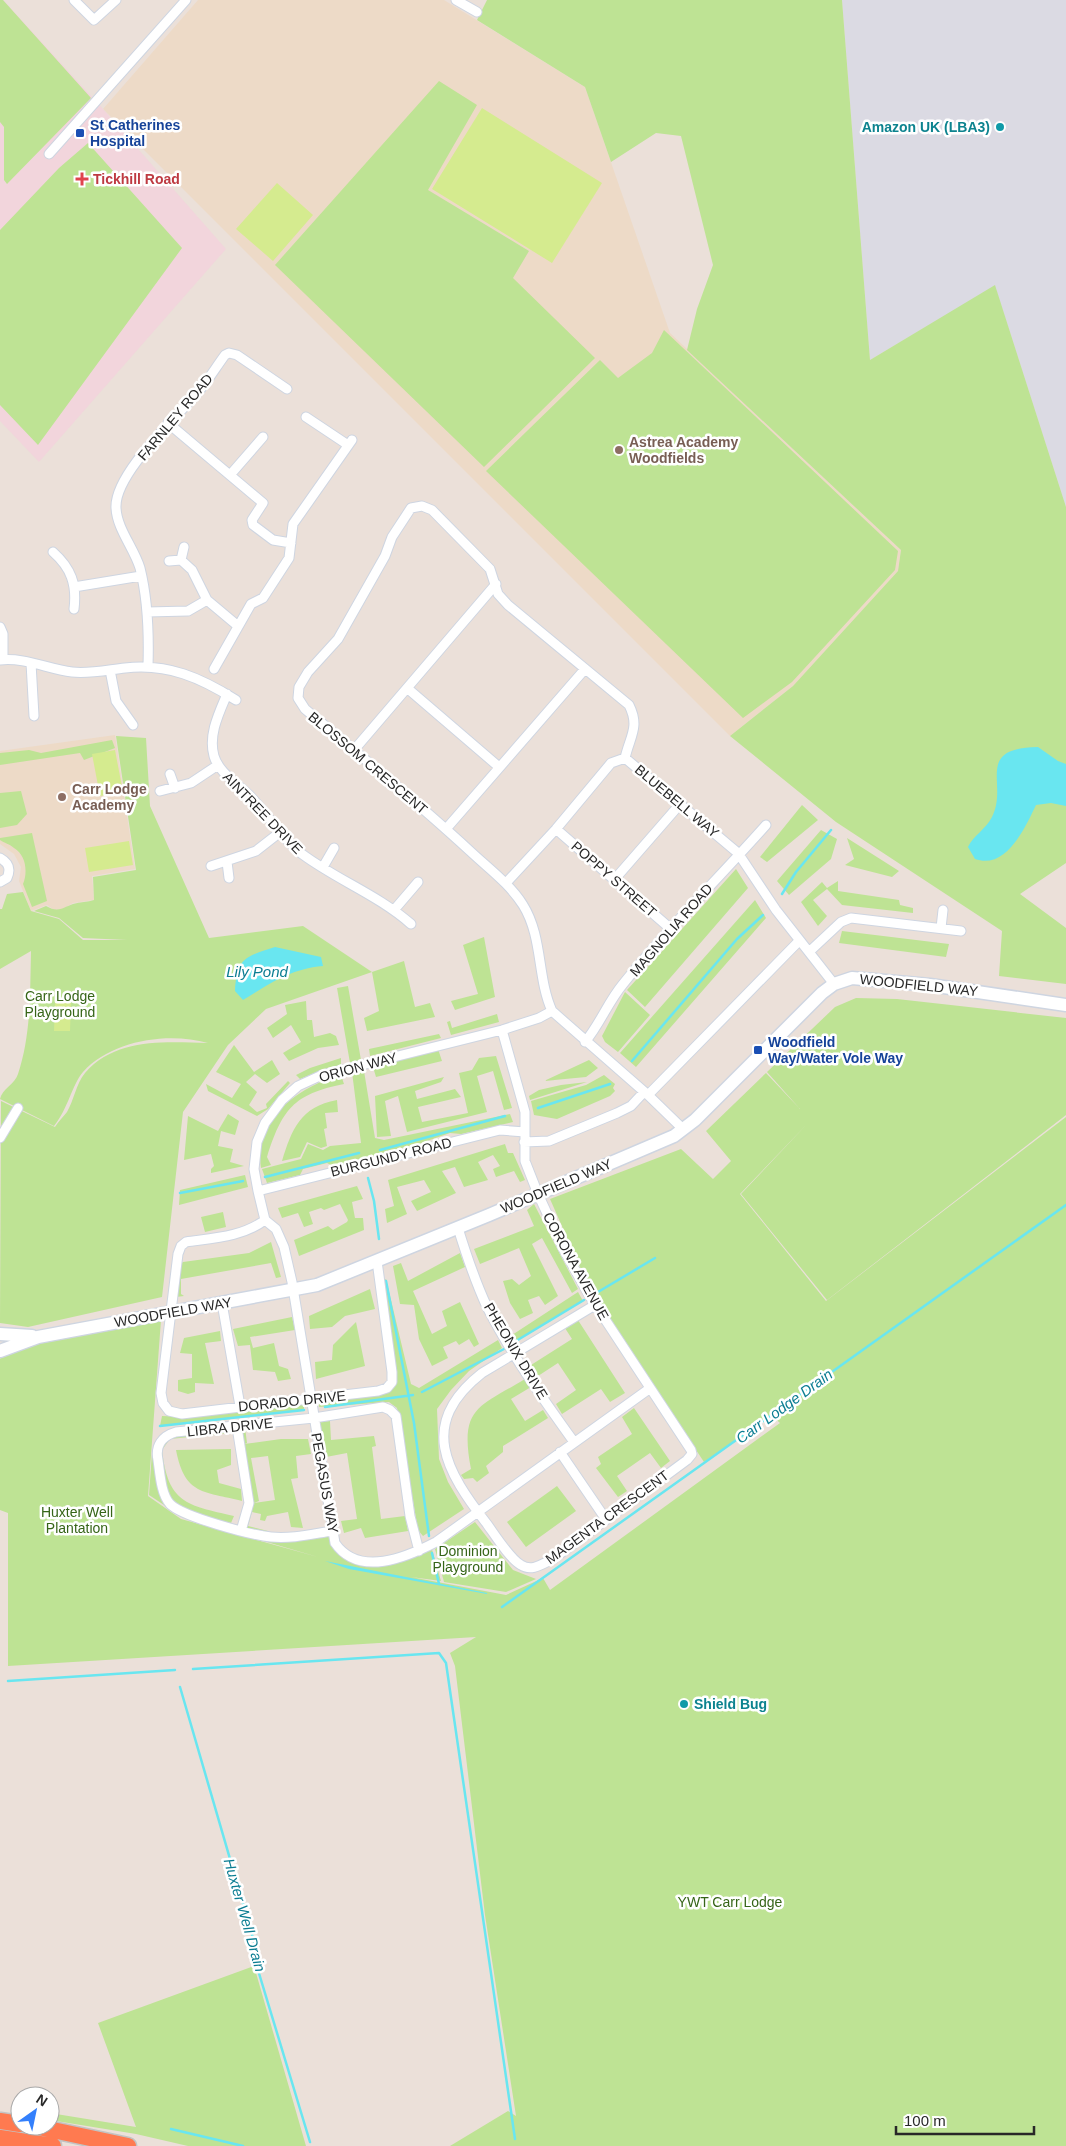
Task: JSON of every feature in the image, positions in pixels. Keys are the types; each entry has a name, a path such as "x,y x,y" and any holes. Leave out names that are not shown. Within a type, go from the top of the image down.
{"highway":[{"path":"60,2132 128,2146"},
{"path":"0,2138 53,2146"}],"street":[{"path":"74,0 94,20 116,0"},
{"path":"49,154 186,0"},
{"path":"456,0 477,12"},
{"name":"FARNLEY ROAD","path":"148,666 147,612 142,576 133,550 119,520 116,508 117,496 145,451 199,391 225,355 229,353 237,355 287,389"},
{"path":"214,669 251,604 263,598 288,558 293,524 350,443 306,417"},
{"path":"168,424 263,503 252,520 253,525 273,540 291,543"},
{"path":"230,475 263,437"},
{"name":"BLOSSOM CRESCENT","path":"625,758 634,729 635,717 628,705 508,605 498,594 490,569 432,510 422,506 411,508 392,537 385,556 343,632 308,672 299,687 298,698 305,709 446,829 506,883 523,905 533,925 546,998 552,1011 683,1129"},
{"path":"181,560 184,547"},
{"path":"53,552 65,562 73,577 74,608"},
{"path":"169,561 181,560 192,570 208,600 238,626"},
{"path":"74,587 142,576"},
{"path":"354,750 496,584"},
{"path":"147,612 188,611 208,600"},
{"path":"0,627 3,634 2,659 72,672 148,666 186,673 207,682 236,700"},
{"path":"31,663 34,716"},
{"path":"446,829 585,668"},
{"path":"110,670 116,701 133,725"},
{"path":"407,688 500,767"},
{"name":"AINTREE DRIVE","path":"227,694 218,714 212,744 218,765 249,795 279,833 304,855 394,910 411,924"},
{"name":"BLUEBELL WAY","path":"506,883 556,829 611,763 625,758 738,853 799,940 810,951 834,984"},
{"path":"160,791 191,783 218,765"},
{"path":"170,774 175,788"},
{"path":"614,880 680,803"},
{"name":"MAGNOLIA ROAD","path":"585,1042 598,1026 623,984 738,853 766,825"},
{"name":"POPPY STREET","path":"556,829 672,930"},
{"path":"210,866 256,852 279,833"},
{"path":"323,867 334,848"},
{"path":"0,858 8,864 9,868 7,878 0,882"},
{"path":"227,862 229,878"},
{"path":"394,910 418,882"},
{"path":"941,928 943,910"},
{"path":"810,951 841,922 851,918 961,931"},
{"path":"524,1142 549,1141 631,1106 646,1094 799,940"},
{"name":"WOODFIELD WAY","path":"0,1351 38,1337 293,1291 317,1285 458,1228 665,1140 683,1129 822,993 834,984 852,978 1025,998 1066,1005"},
{"name":"WOODFIELD WAY","path":"1025,998 1066,1000"},
{"name":"ORION WAY","path":"293,1291 284,1247 276,1228 266,1220 254,1169 260,1136 265,1123 282,1100 298,1086 322,1075 502,1030 539,1018 552,1011"},
{"name":"CORONA AVENUE","path":"502,1030 525,1112 525,1161 538,1194 564,1250 595,1304 692,1454"},
{"path":"0,1138 18,1108"},
{"name":"BURGUNDY ROAD","path":"258,1191 500,1130 525,1132"},
{"name":"DORADO DRIVE","path":"266,1220 240,1234 186,1242 181,1246 161,1393 163,1403 169,1411 182,1414 378,1391 387,1388 392,1382 377,1261"},
{"name":"PHEONIX DRIVE","path":"458,1228 468,1261 487,1305 514,1352 574,1442"},
{"name":"PEGASUS WAY","path":"293,1291 332,1531 341,1552 351,1558 367,1562 399,1560 436,1542 649,1389"},
{"path":"222,1303 240,1406"},
{"name":"MAGENTA CRESCENT","path":"595,1304 514,1352 469,1384 448,1415 445,1429 445,1457 452,1475 477,1512 520,1565 534,1568 553,1559 687,1460 692,1454"},
{"name":"WOODFIELD WAY","path":"0,1334 38,1337"},
{"name":"LIBRA DRIVE","path":"332,1531 291,1537 270,1537 241,1531 182,1512 170,1503 164,1493 157,1454 159,1444 166,1435 176,1432 237,1427 383,1408 390,1410 396,1416 410,1516 419,1551"},
{"path":"237,1427 249,1503 241,1531"},
{"path":"560,1452 606,1518"}],"shaded area":[{"name":"Tickhill Road","path":"0,0 3,0 103,109 226,249 39,462 0,421"},
{"name":"Astrea Academy Woodfields","path":"198,0 444,0 585,87 670,333 901,550 898,571 793,686 730,736 103,109"},
{"path":"842,0 1066,0 1066,507 995,286 870,360"},
{"name":"Carr Lodge Academy","path":"115,735 135,869 92,876 94,900 73,903 63,909 54,910 47,905 31,911 19,881 21,867 14,854 0,844 0,751"}],"green space":[{"path":"0,0 3,0 91,98 7,184 4,180 4,127 0,122"},
{"path":"487,0 842,0 870,360 995,285 1066,507 1066,863 1020,894 1066,928 1066,984 999,976 1002,931 836,822 730,736 793,686 898,571 901,550 687,350 697,309 713,265 681,136 656,133 611,162 585,87 477,20"},
{"path":"439,81 477,105 428,190 529,251 513,278 595,358 484,467 275,265"},
{"path":"482,108 602,183 552,263 432,189"},
{"path":"88,143 182,248 38,445 0,405 0,230 59,168"},
{"path":"277,183 313,215 273,261 236,229"},
{"path":"664,330 898,551 895,570 792,682 743,718 486,471 600,360 618,378 652,353"},
{"name":"Carr Lodge Playground","path":"116,736 146,738 150,806 209,938 303,926 372,972 266,1009 228,1045 183,1112 162,1297 28,1327 0,1323 1,1101 55,1127 67,1112 79,1082 85,1073 97,1061 111,1053 126,1047 142,1044 208,1043 176,1038 159,1039 141,1041 109,1052 95,1061 79,1077 63,1112 54,1126 0,1099 3,1092 18,1074 28,1029 30,998 31,951 0,969 0,909 2,909 7,894 23,892 31,911 59,919 83,940 127,940 83,938 59,918 34,911 46,906 60,909 73,904 94,900 93,877 136,870"},
{"path":"112,740 115,748 84,760 80,753 0,765 0,753 29,750 41,753"},
{"path":"115,750 123,792 100,796 92,754"},
{"path":"21,791 27,814 17,825 0,828 0,793"},
{"path":"802,805 818,820 767,862 760,857"},
{"path":"821,830 837,839 831,859 789,895 777,881"},
{"path":"32,833 47,901 32,907 23,884 26,869 23,859 18,851 0,840 0,838"},
{"path":"847,838 899,871 892,877 845,865 854,859"},
{"path":"129,841 133,865 89,872 85,848"},
{"path":"736,869 748,888 645,1007 627,990"},
{"path":"838,881 838,891 899,900 900,905 913,908 913,913 842,905 827,889 813,900 827,916 818,926 801,902 822,882 827,888"},
{"path":"755,900 766,918 636,1067 620,1053"},
{"path":"842,931 949,944 946,957 839,943"},
{"path":"484,937 495,997 455,1010 451,1001 478,994 463,945"},
{"path":"404,961 415,1007 430,1003 435,1017 367,1031 364,1018 379,1011 372,972"},
{"path":"348,986 361,1060 350,1063 337,988"},
{"path":"625,992 650,1015 618,1052 605,1042 602,1036"},
{"path":"856,998 897,999 1066,1018 1066,1115 827,1300 741,1194 808,1123 740,1194 826,1301 1066,1117 1066,2146 450,2146 508,2111 516,2116 485,1915 455,1666 450,1653 476,1637 8,1666 8,1513 0,1510 0,1359 3,1355 36,1343 161,1320 148,1496 181,1519 318,1557 182,1517 149,1495 152,1452 155,1453 169,1504 270,1538 331,1533 334,1543 367,1563 431,1546 441,1581 411,1577 506,1595 543,1578 550,1590 780,1423 771,1415 704,1462 591,1292 550,1199 681,1149 713,1179 731,1161 706,1131 766,1073 800,1109 767,1072 835,1007"},
{"path":"306,1001 307,1020 312,1020 314,1037 330,1033 336,1036 339,1045 318,1048 289,1061 283,1053 301,1042 291,1025 273,1038 267,1028 287,1014 285,1005"},
{"name":"Carr Lodge Playground","path":"55,1003 71,1003 70,1031 54,1031"},
{"path":"497,1014 499,1022 451,1035 447,1022 450,1021 452,1028"},
{"path":"439,1034 441,1038 370,1056 369,1049"},
{"path":"234,1045 254,1072 272,1060 280,1074 267,1083 255,1074 246,1082 257,1092 249,1105 257,1112 267,1108 266,1104 288,1081 290,1083 268,1109 257,1116 208,1091 206,1084 232,1098 241,1084 216,1072"},
{"path":"438,1049 442,1061 376,1077 373,1067"},
{"path":"496,1056 512,1108 504,1110 493,1071 477,1076 487,1112 407,1132 398,1096 385,1101 391,1136 377,1137 375,1096 444,1077 441,1082 415,1091 417,1099 455,1089 461,1097 418,1107 422,1122 468,1113 459,1073 472,1070 479,1058"},
{"path":"341,1058 341,1065 327,1068 300,1079 296,1075 310,1068"},
{"path":"589,1060 598,1068 586,1077 544,1081"},
{"path":"364,1071 375,1138 384,1140 510,1114 513,1122 461,1134 450,1133 421,1143 333,1166 327,1163 303,1169 300,1175 267,1183 262,1169 301,1159 308,1144 323,1150 330,1146 361,1143 352,1072"},
{"path":"341,1075 344,1084 313,1093 301,1099 292,1107 278,1127 267,1157 271,1165 261,1168 260,1150 264,1134 272,1120 283,1107 310,1087"},
{"path":"604,1075 615,1084 613,1088 615,1091 610,1096 557,1119 534,1115 531,1101 586,1085"},
{"path":"587,1082 530,1100 529,1096 539,1090"},
{"path":"337,1100 338,1112 325,1113 327,1128 324,1129 327,1146 321,1148 307,1142 300,1157 282,1161 299,1121 314,1108"},
{"path":"228,1114 239,1121 235,1135 221,1131 218,1146 233,1149 230,1162 244,1166 211,1173 211,1169 214,1166 211,1154 184,1160 188,1116 218,1131"},
{"path":"505,1144 508,1153 513,1153 525,1180 520,1182 514,1171 496,1177 493,1169 500,1166 493,1155 478,1162 488,1180 464,1187 455,1167 442,1171 456,1193 417,1211 411,1201 431,1192 424,1180 397,1187 407,1214 387,1223 385,1209 394,1206 388,1180"},
{"path":"245,1175 248,1187 179,1205 180,1190"},
{"path":"357,1186 363,1199 352,1202 355,1218 363,1218 364,1230 299,1256 294,1240 328,1226 333,1230 348,1220 340,1204 324,1210 321,1208 309,1212 313,1224 304,1227 298,1213 282,1218 278,1208"},
{"path":"534,1204 578,1289 572,1293 542,1238 532,1244 558,1296 545,1305 539,1296 528,1300 533,1313 520,1319 510,1303 503,1281 512,1279 519,1285 531,1276 519,1248 480,1264 474,1249 534,1226 527,1210"},
{"path":"223,1212 226,1227 205,1232 201,1217"},
{"path":"271,1242 281,1277 276,1278 271,1263 181,1279 181,1294 184,1296 176,1297 180,1264 183,1262 249,1253"},
{"path":"460,1253 465,1267 413,1291 432,1334 447,1326 442,1311 460,1302 479,1344 474,1347 469,1339 459,1345 456,1341 443,1347 448,1358 432,1366 419,1339 414,1305 400,1304 393,1266 401,1263 408,1281"},
{"path":"386,1279 411,1384 419,1388 498,1340 502,1348 469,1371 451,1390 437,1409 439,1459 448,1482 464,1509 423,1536 418,1530 397,1408 389,1402 319,1407 319,1401 395,1384 383,1282"},
{"path":"370,1289 375,1309 345,1316 332,1327 310,1329 309,1316"},
{"path":"578,1292 583,1301 516,1341 512,1335"},
{"path":"292,1317 295,1330 250,1337 253,1348 274,1343 279,1366 288,1369 291,1379 278,1381 275,1372 253,1370 250,1345 238,1346 233,1329"},
{"path":"576,1317 625,1393 610,1402 601,1389 562,1414 556,1404 576,1390 558,1363 538,1376 531,1365 572,1339 563,1325"},
{"path":"356,1322 365,1366 316,1379 315,1362 332,1360 333,1345"},
{"path":"220,1331 221,1341 205,1343 214,1384 195,1383 195,1392 188,1394 178,1391 178,1380 192,1378 192,1354 180,1353 184,1338"},
{"path":"525,1379 531,1387 511,1399 525,1421 543,1410 548,1418 503,1446 503,1452 486,1466 489,1473 477,1482 473,1478 464,1479 461,1475 471,1469 468,1433 476,1411 495,1396"},
{"path":"304,1402 304,1410 160,1426 162,1416 185,1417"},
{"path":"634,1408 670,1461 661,1468 650,1453 617,1476 627,1491 618,1497 596,1468 601,1464 598,1457 632,1434 622,1417"},
{"path":"330,1421 331,1440 374,1436 376,1446 372,1447 381,1519 405,1516 408,1531 365,1538 361,1528 344,1533 341,1521 357,1519 347,1453 326,1457 320,1422"},
{"path":"245,1427 247,1443 244,1444 281,1439 308,1439 311,1454 296,1456 298,1478 291,1479 303,1528 291,1527 288,1512 267,1516 265,1521 260,1520 261,1514 252,1512 248,1526 268,1531 267,1535 241,1530 248,1514 238,1428","holes":["268,1456 275,1500 254,1503 259,1501 251,1458"]},
{"path":"229,1429 229,1433 170,1439 162,1450 169,1481 182,1499 203,1508 234,1516 231,1523 185,1511 170,1500 166,1492 160,1444 168,1436"},
{"path":"231,1449 231,1465 217,1470 219,1483 241,1489 242,1501 207,1493 191,1484 180,1465 176,1450"},
{"path":"557,1486 576,1511 526,1547 507,1522"},
{"name":"Dominion Playground","path":"475,1522 513,1570 536,1579 506,1592 444,1582 435,1549"},
{"path":"254,1966 306,2146 188,2146 136,2134 60,2122 60,2115 136,2127 98,2023"}],"water":[{"path":"1038,747 1058,761 1066,764 1066,806 1051,803 1036,805 1020,835 1005,853 986,861 975,859 968,847 992,817 996,805 999,761 1006,754 1018,749"},
{"name":"Lily Pond","path":"275,947 321,957 323,966 291,974 243,1000 235,991 238,971 244,960 256,953"},
{"path":"325,1561 487,1593 487,1594 349,1569"}],"waterway":[{"path":"782,894 796,872 831,830"},
{"path":"632,1061 737,939 763,915"},
{"path":"538,1108 610,1084"},
{"path":"380,1150 505,1116"},
{"path":"265,1177 359,1153"},
{"path":"368,1178 374,1201 379,1239"},
{"path":"180,1193 243,1181"},
{"name":"Carr Lodge Drain","path":"502,1607 1066,1205"},
{"path":"598,1292 655,1258"},
{"path":"386,1281 414,1423 429,1536"},
{"path":"516,1341 584,1300"},
{"path":"422,1392 504,1349"},
{"path":"325,1407 413,1395"},
{"path":"160,1426 304,1410"},
{"path":"432,1553 439,1584"},
{"path":"193,1669 439,1653 446,1663 515,2139"},
{"path":"8,1681 175,1670"},
{"name":"Huxter Well Drain","path":"180,1687 260,1962 258,1970 310,2142"},
{"name":"Huxter Well Drain","path":"171,2129 243,2146"}],"place":[{"name":"Amazon UK (LBA3)","path":"1000,127"},
{"name":"St Catherines Hospital","path":"80,133"},
{"name":"Tickhill Road","path":"82,179"},
{"name":"Astrea Academy Woodfields","path":"619,450"},
{"name":"Carr Lodge Academy","path":"62,797"},
{"name":"Woodfield Way/Water Vole Way","path":"758,1050"},
{"name":"Shield Bug","path":"684,1704"}],"park label":[{"name":"Huxter Well Plantation","path":"77,1520"},
{"name":"YWT Carr Lodge","path":"730,1902"}]}
